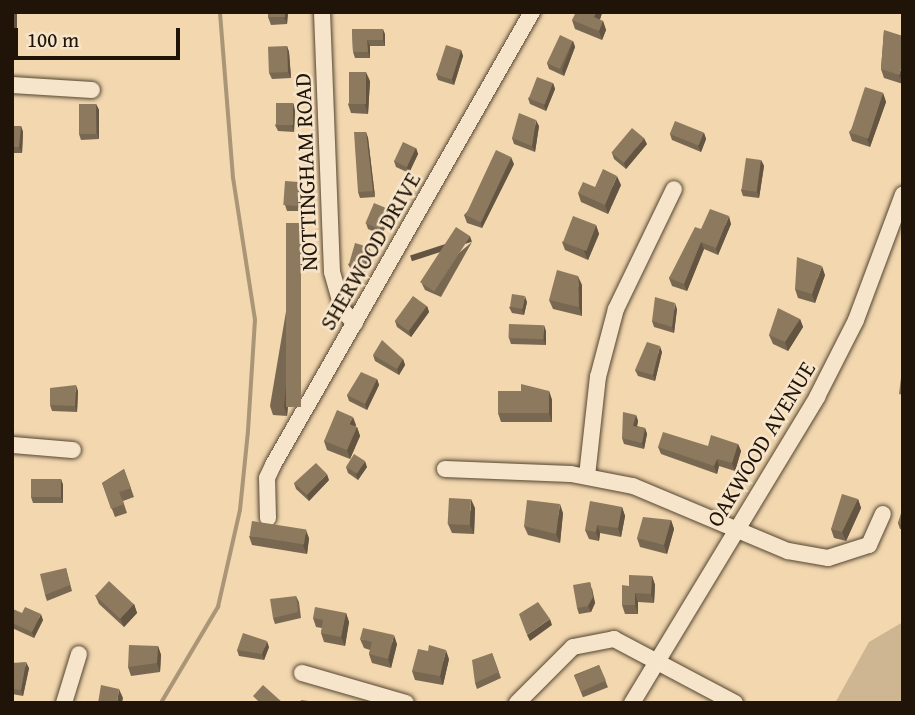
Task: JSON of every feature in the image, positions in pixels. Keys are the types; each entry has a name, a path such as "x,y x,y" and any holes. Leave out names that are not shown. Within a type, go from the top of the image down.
{"street":[{"name":"NOTTINGHAM ROAD","path":"322,12 332,272 343,311 355,323"},
{"name":"SHERWOOD DRIVE","path":"268,518 267,478 532,12"},
{"path":"12,85 92,90"},
{"path":"587,477 598,377 615,309 674,189"},
{"name":"OAKWOOD AVENUE","path":"632,703 842,350 903,194"},
{"path":"12,445 72,450"},
{"path":"445,470 587,477 633,486 740,525 788,551 828,558 869,545 883,514"},
{"path":"517,703 558,657 591,641 614,639 658,658 735,703"},
{"path":"64,703 79,654"},
{"path":"302,673 406,703"}],"shaded area":[{"path":"903,622 903,703 835,703 869,642"}],"building":[{"path":"14,12 14,28 12,28"},
{"path":"268,12 285,12 285,17 268,17"},
{"path":"576,12 596,12 594,17 603,21 599,31 572,20"},
{"path":"352,29 383,29 383,40 367,40 368,52 353,52"},
{"path":"884,30 903,36 903,62 899,75 881,69"},
{"path":"560,35 573,41 560,69 547,63"},
{"path":"446,45 461,50 452,79 436,74"},
{"path":"287,46 288,72 269,73 268,47"},
{"path":"349,72 366,72 366,104 349,104"},
{"path":"537,77 553,83 545,105 529,98"},
{"path":"865,87 883,93 868,139 850,133"},
{"path":"276,103 293,103 293,125 276,125"},
{"path":"79,104 96,104 96,134 79,134"},
{"path":"519,113 536,120 532,146 512,138"},
{"path":"675,121 704,133 698,146 670,134"},
{"path":"12,126 21,126 19,147 12,147"},
{"path":"632,128 644,138 624,163 611,153"},
{"path":"354,132 366,132 373,191 358,192"},
{"path":"403,142 416,148 407,167 394,161"},
{"path":"496,150 511,157 481,222 466,215"},
{"path":"746,158 761,160 756,192 742,190"},
{"path":"603,169 617,176 605,205 578,193 583,182 595,187"},
{"path":"285,181 299,182 297,206 283,205"},
{"path":"374,203 388,209 379,229 365,223"},
{"path":"710,209 729,216 716,248 701,242 684,284 669,278 695,227 701,229"},
{"path":"573,216 596,225 586,251 563,242"},
{"path":"286,223 301,223 301,407 286,407"},
{"path":"456,227 470,236 434,292 420,282"},
{"path":"355,243 369,247 363,268 349,264"},
{"path":"797,257 822,266 812,294 795,289"},
{"path":"557,270 578,276 579,307 549,300"},
{"path":"512,294 525,296 523,309 510,307"},
{"path":"413,296 427,306 409,331 395,321"},
{"path":"655,297 675,303 672,327 652,321"},
{"path":"778,308 800,319 785,342 769,335"},
{"path":"509,324 544,325 543,339 509,338"},
{"path":"382,340 403,359 397,369 373,355"},
{"path":"647,342 660,346 653,375 635,370"},
{"path":"361,372 377,379 365,404 347,395"},
{"path":"903,374 903,395 899,394"},
{"path":"521,384 549,391 549,413 498,413 498,391 521,391"},
{"path":"76,385 75,406 50,405 50,388"},
{"path":"337,410 353,417 349,424 357,427 347,450 324,441"},
{"path":"623,412 636,415 633,426 645,428 642,443 622,438"},
{"path":"663,432 708,446 711,435 738,444 732,463 717,459 714,466 658,447"},
{"path":"354,454 365,461 357,474 346,467"},
{"path":"316,463 327,474 307,495 294,483"},
{"path":"124,469 131,488 119,492 124,504 111,509 102,483"},
{"path":"31,479 61,479 61,497 31,497"},
{"path":"842,494 858,499 842,532 831,529"},
{"path":"449,498 471,499 470,525 448,524"},
{"path":"527,500 560,504 556,534 524,526"},
{"path":"590,501 622,507 618,528 597,525 596,532 585,530"},
{"path":"903,510 903,524 898,523"},
{"path":"643,517 671,520 664,545 637,538"},
{"path":"252,521 306,530 304,544 250,536"},
{"path":"66,568 70,585 45,595 40,574"},
{"path":"629,575 652,576 651,594 635,593 635,605 622,605 622,585 629,586"},
{"path":"109,581 134,604 120,619 95,596"},
{"path":"590,582 593,597 588,606 577,608 573,585"},
{"path":"296,596 298,612 273,618 270,599"},
{"path":"538,602 550,619 527,635 519,614"},
{"path":"25,607 41,614 32,632 12,623 13,609 22,613"},
{"path":"315,607 346,613 341,637 321,633 323,620 313,618"},
{"path":"363,628 394,635 388,659 369,654 372,642 360,639"},
{"path":"243,633 267,641 262,654 237,650"},
{"path":"129,645 158,646 157,663 128,667"},
{"path":"429,645 446,650 440,676 412,671 418,649 428,651"},
{"path":"492,653 499,672 475,683 472,660"},
{"path":"26,662 21,690 12,689 12,663"},
{"path":"599,665 606,681 581,692 574,676"},
{"path":"101,685 119,689 117,703 98,703"},
{"path":"263,685 283,703 260,703 253,696"},
{"path":"301,700 324,703 300,703"}],"waterway":[{"path":"161,703 218,607 240,510 248,431 255,320 233,178 220,12"}]}
